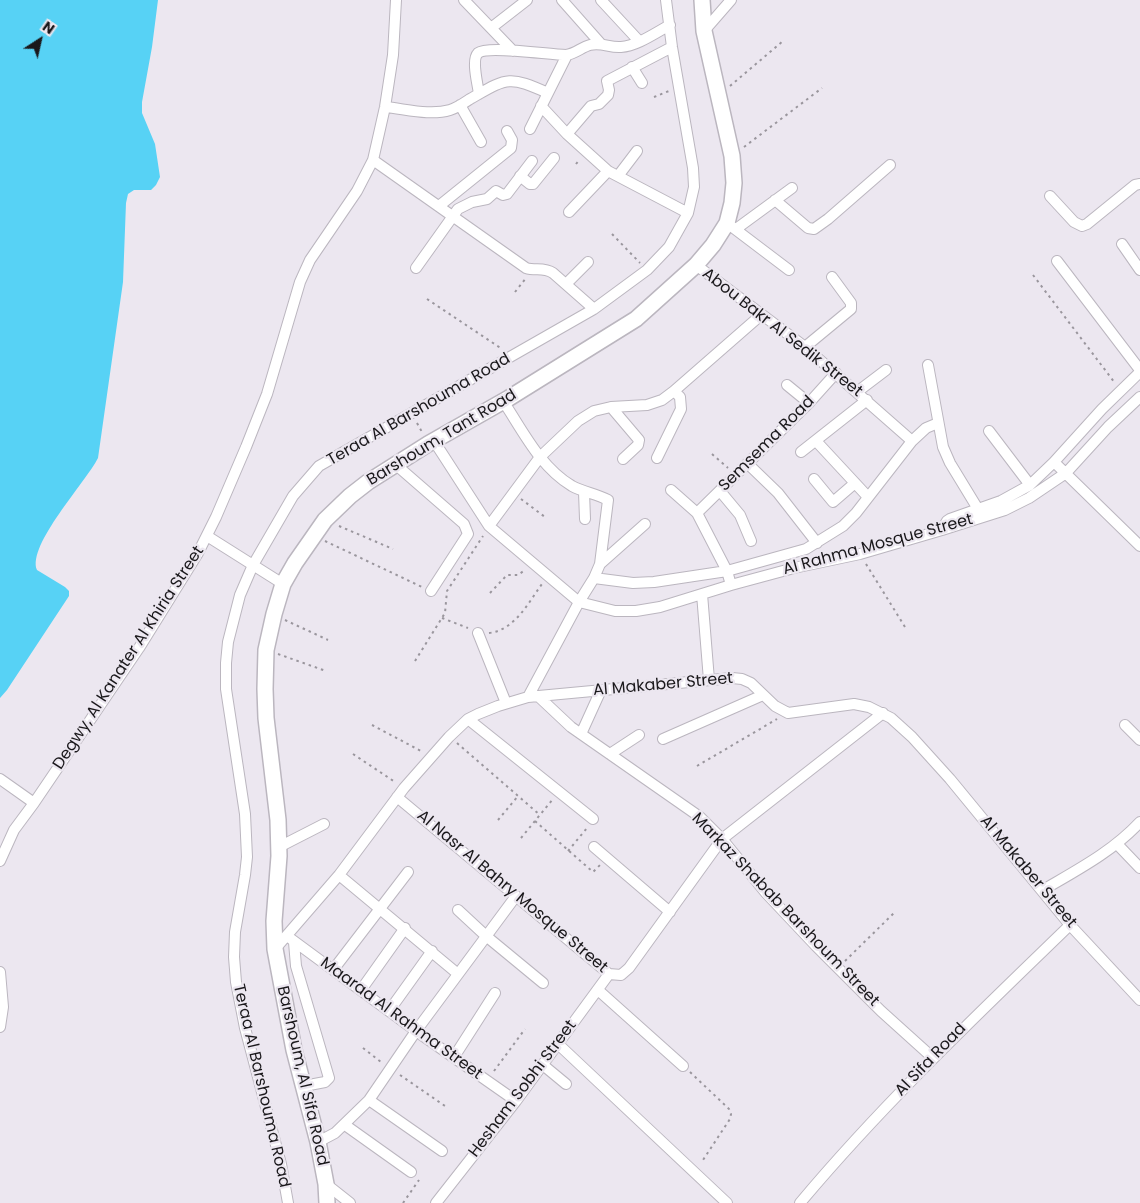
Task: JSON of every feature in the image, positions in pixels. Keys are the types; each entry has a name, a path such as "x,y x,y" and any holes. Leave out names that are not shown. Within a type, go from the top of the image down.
{"main road":[{"name":"Barshoum, Tant Road","path":"275,949 274,920 278,874 278,820 265,689 266,650 283,584 294,563 325,520 356,492 395,464 503,401 636,319 696,265 732,226 734,183 732,156 704,31 702,0"},
{"name":"Barshoum, Al Sifa Road","path":"275,949 281,989 318,1142 326,1184 327,1203"}],"street":[{"name":"Degwy, Al Kanater Al Khiria Street","path":"0,861 14,830 139,648 208,536 246,447 266,394 294,300 310,260 357,191 373,160 385,107 393,55 396,0"},
{"path":"464,0 513,51"},
{"path":"491,28 527,0"},
{"path":"562,0 602,44"},
{"path":"601,0 639,41"},
{"name":"Teraa Al Barshouma Road","path":"288,1203 281,1164 245,1028 236,982 234,957 235,932 247,857 245,814 226,689 226,662 228,642 240,595 253,565 293,496 319,466 594,309 647,270 669,247 688,214 694,187 693,168 678,87 666,0"},
{"path":"704,31 731,0"},
{"path":"479,94 474,62 477,55 482,51 567,55 589,45 602,44 622,47 639,41 670,25"},
{"path":"566,134 591,106 599,104 608,95 609,90 606,82 672,47"},
{"path":"530,129 567,55"},
{"path":"632,68 642,84"},
{"path":"385,107 436,113 452,110 505,81 516,80 548,93"},
{"path":"460,105 481,142"},
{"path":"541,106 566,134 608,171 688,214"},
{"path":"439,206 511,148 512,140 507,131"},
{"path":"618,176 637,151"},
{"path":"520,176 530,184 533,184 554,158"},
{"path":"373,160 526,268 549,271 594,309"},
{"path":"416,268 458,209 464,204 487,199 496,191 506,194 532,161"},
{"path":"775,200 808,228 814,229 890,165"},
{"path":"569,212 608,171"},
{"path":"1050,196 1074,222 1082,226 1135,185 1140,184"},
{"path":"789,270 732,226 792,188"},
{"path":"1122,244 1140,270"},
{"path":"942,530 946,521 950,518 978,509 1003,506 1030,485 1054,462 1102,408 1140,371 1057,261"},
{"path":"566,284 588,262"},
{"name":"Abou Bakr Al Sedik Street","path":"696,265 805,347 912,441"},
{"path":"805,347 851,309 851,304 832,277"},
{"path":"489,526 540,457 578,421 594,411 610,407 647,405 662,400 761,315"},
{"path":"928,365 943,447 950,463 978,509"},
{"path":"858,392 886,370"},
{"name":"Semsema Road","path":"697,514 809,403 836,373"},
{"path":"787,385 809,403"},
{"path":"656,458 680,409 680,397 674,391"},
{"name":"Al Rahma Mosque Street","path":"579,602 615,611 636,611 660,607 731,585 794,568 860,554 942,530 1003,506 1030,498 1066,474 1108,427 1140,397"},
{"path":"801,452 867,400"},
{"path":"503,401 540,457 558,476 584,492 608,499 600,564 594,578 579,602 533,696"},
{"path":"610,407 638,440 638,446 623,459"},
{"path":"594,578 633,583 654,582 727,570 806,549 843,526 912,441 926,428 938,423"},
{"path":"989,431 1030,485"},
{"path":"816,441 868,497"},
{"path":"431,443 489,526 579,602"},
{"path":"1054,462 1140,546"},
{"path":"395,464 464,524 468,530 468,534 431,591"},
{"path":"748,464 783,498 817,543"},
{"path":"814,479 832,502 854,483"},
{"path":"671,490 697,514 727,570 731,585"},
{"path":"720,491 740,515 751,540"},
{"path":"584,492 585,518"},
{"path":"600,564 645,524"},
{"path":"208,536 283,584"},
{"path":"702,594 709,680"},
{"path":"478,633 506,703"},
{"name":"Al Makaber Street","path":"275,949 290,939 404,788 431,756 468,719 506,703 533,696 732,678 742,679 751,683 775,706 788,713 854,704 869,707 883,713 898,724 950,779 1070,924 1140,999"},
{"path":"581,734 601,690"},
{"path":"663,739 763,695"},
{"name":"Markaz Shabab Barshoum Street","path":"533,696 581,734 700,817 722,839 766,894 838,968 932,1057"},
{"path":"594,847 670,912 722,839 883,713"},
{"path":"468,719 593,820"},
{"path":"1125,725 1140,740"},
{"path":"610,754 638,735"},
{"path":"0,779 34,803"},
{"name":"Al Nasr Al Bahry Mosque Street","path":"397,797 609,974 621,975 629,968 670,912"},
{"path":"1043,890 1117,844 1140,822"},
{"path":"279,847 324,824"},
{"path":"1117,844 1140,868"},
{"path":"333,970 408,872"},
{"path":"339,875 380,907 458,974"},
{"path":"318,1142 345,1125 369,1100 416,1031 516,896"},
{"path":"458,910 543,983"},
{"name":"Al Sifa Road","path":"800,1203 832,1164 932,1057 1070,924"},
{"path":"361,990 405,928"},
{"path":"290,939 296,966 329,1078 325,1082 304,1086"},
{"name":"Maarad Al Rahma Street","path":"290,939 516,1102"},
{"path":"390,1011 432,951"},
{"path":"0,972 3,1007 0,1027"},
{"name":"Hesham Sobhi Street","path":"436,1203 516,1102 609,974"},
{"path":"598,990 682,1066"},
{"path":"454,1057 495,993"},
{"path":"558,1044 727,1203"},
{"path":"543,1065 566,1084"},
{"path":"369,1100 442,1151"},
{"path":"345,1125 411,1172"},
{"path":"326,1184 350,1203"}],"path":[{"path":"719,95 783,41"},
{"path":"654,97 678,87"},
{"path":"732,156 822,88"},
{"path":"612,234 647,270"},
{"path":"515,292 532,270"},
{"path":"1033,275 1121,390"},
{"path":"427,299 512,356"},
{"path":"413,414 431,443"},
{"path":"712,454 736,475"},
{"path":"513,494 545,517"},
{"path":"325,520 393,549"},
{"path":"415,661 445,613 447,591 489,526"},
{"path":"313,536 446,599"},
{"path":"860,554 905,627"},
{"path":"490,592 507,575 520,575 531,562"},
{"path":"442,618 478,633 497,632 514,622 548,577"},
{"path":"274,614 328,640"},
{"path":"266,650 326,671"},
{"path":"696,766 788,713"},
{"path":"372,725 431,756"},
{"path":"450,737 540,814"},
{"path":"353,754 404,788"},
{"path":"521,838 559,791"},
{"path":"498,820 518,796"},
{"path":"568,851 593,820"},
{"path":"535,821 593,872 606,858"},
{"path":"838,968 895,912"},
{"path":"487,1081 525,1029"},
{"path":"363,1048 445,1106"},
{"path":"682,1066 729,1109 731,1114 694,1173"},
{"path":"403,1203 419,1180 411,1172"}],"water":[{"path":"0,0 158,0 142,102 142,113 155,144 160,177 151,190 134,190 128,194 126,203 123,282 98,458 49,530 36,559 37,570 65,587 69,591 69,596 0,698"}]}
